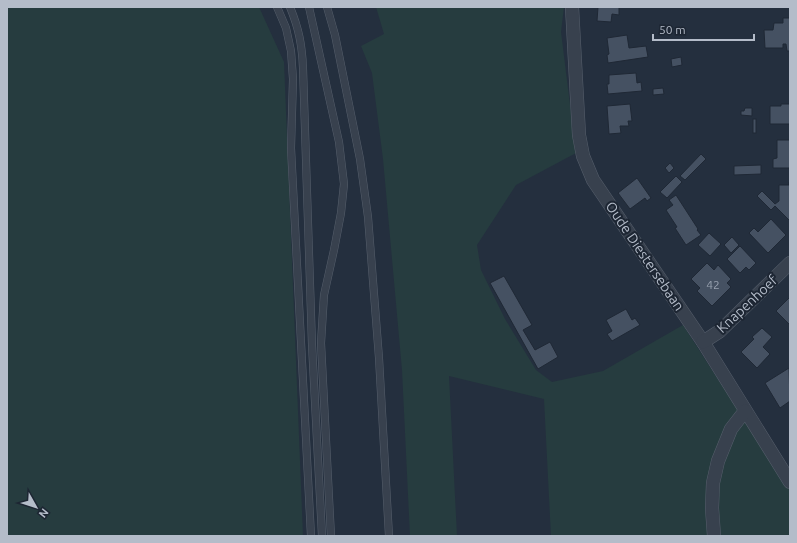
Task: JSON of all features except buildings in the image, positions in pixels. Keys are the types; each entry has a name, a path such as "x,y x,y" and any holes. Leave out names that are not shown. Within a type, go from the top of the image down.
{"street":[{"name":"Oude Diestersebaan","path":"572,7 579,136 586,162 593,180 703,342 790,482"},
{"name":"Knapenhoef","path":"703,342 720,331 790,263"},
{"path":"714,536 712,508 713,483 718,461 731,429 745,411"}],"lane":[{"path":"277,7 286,28 291,51 292,79 290,148 311,536"},
{"path":"290,7 296,21 302,44 312,346 322,536"},
{"path":"309,7 339,142 344,184 341,213 324,295 321,324 331,536"},
{"path":"327,7 335,35 360,159 368,217 379,358 389,536"}],"green space":[{"path":"7,7 259,7 284,62 303,536 7,536"},
{"path":"376,7 564,7 561,32 576,153 516,185 477,245 481,270 505,319 536,370 552,382 603,371 683,325 790,491 790,536 551,536 544,399 449,376 457,536 410,536 402,370 383,159 372,73 361,46 384,34"}]}
